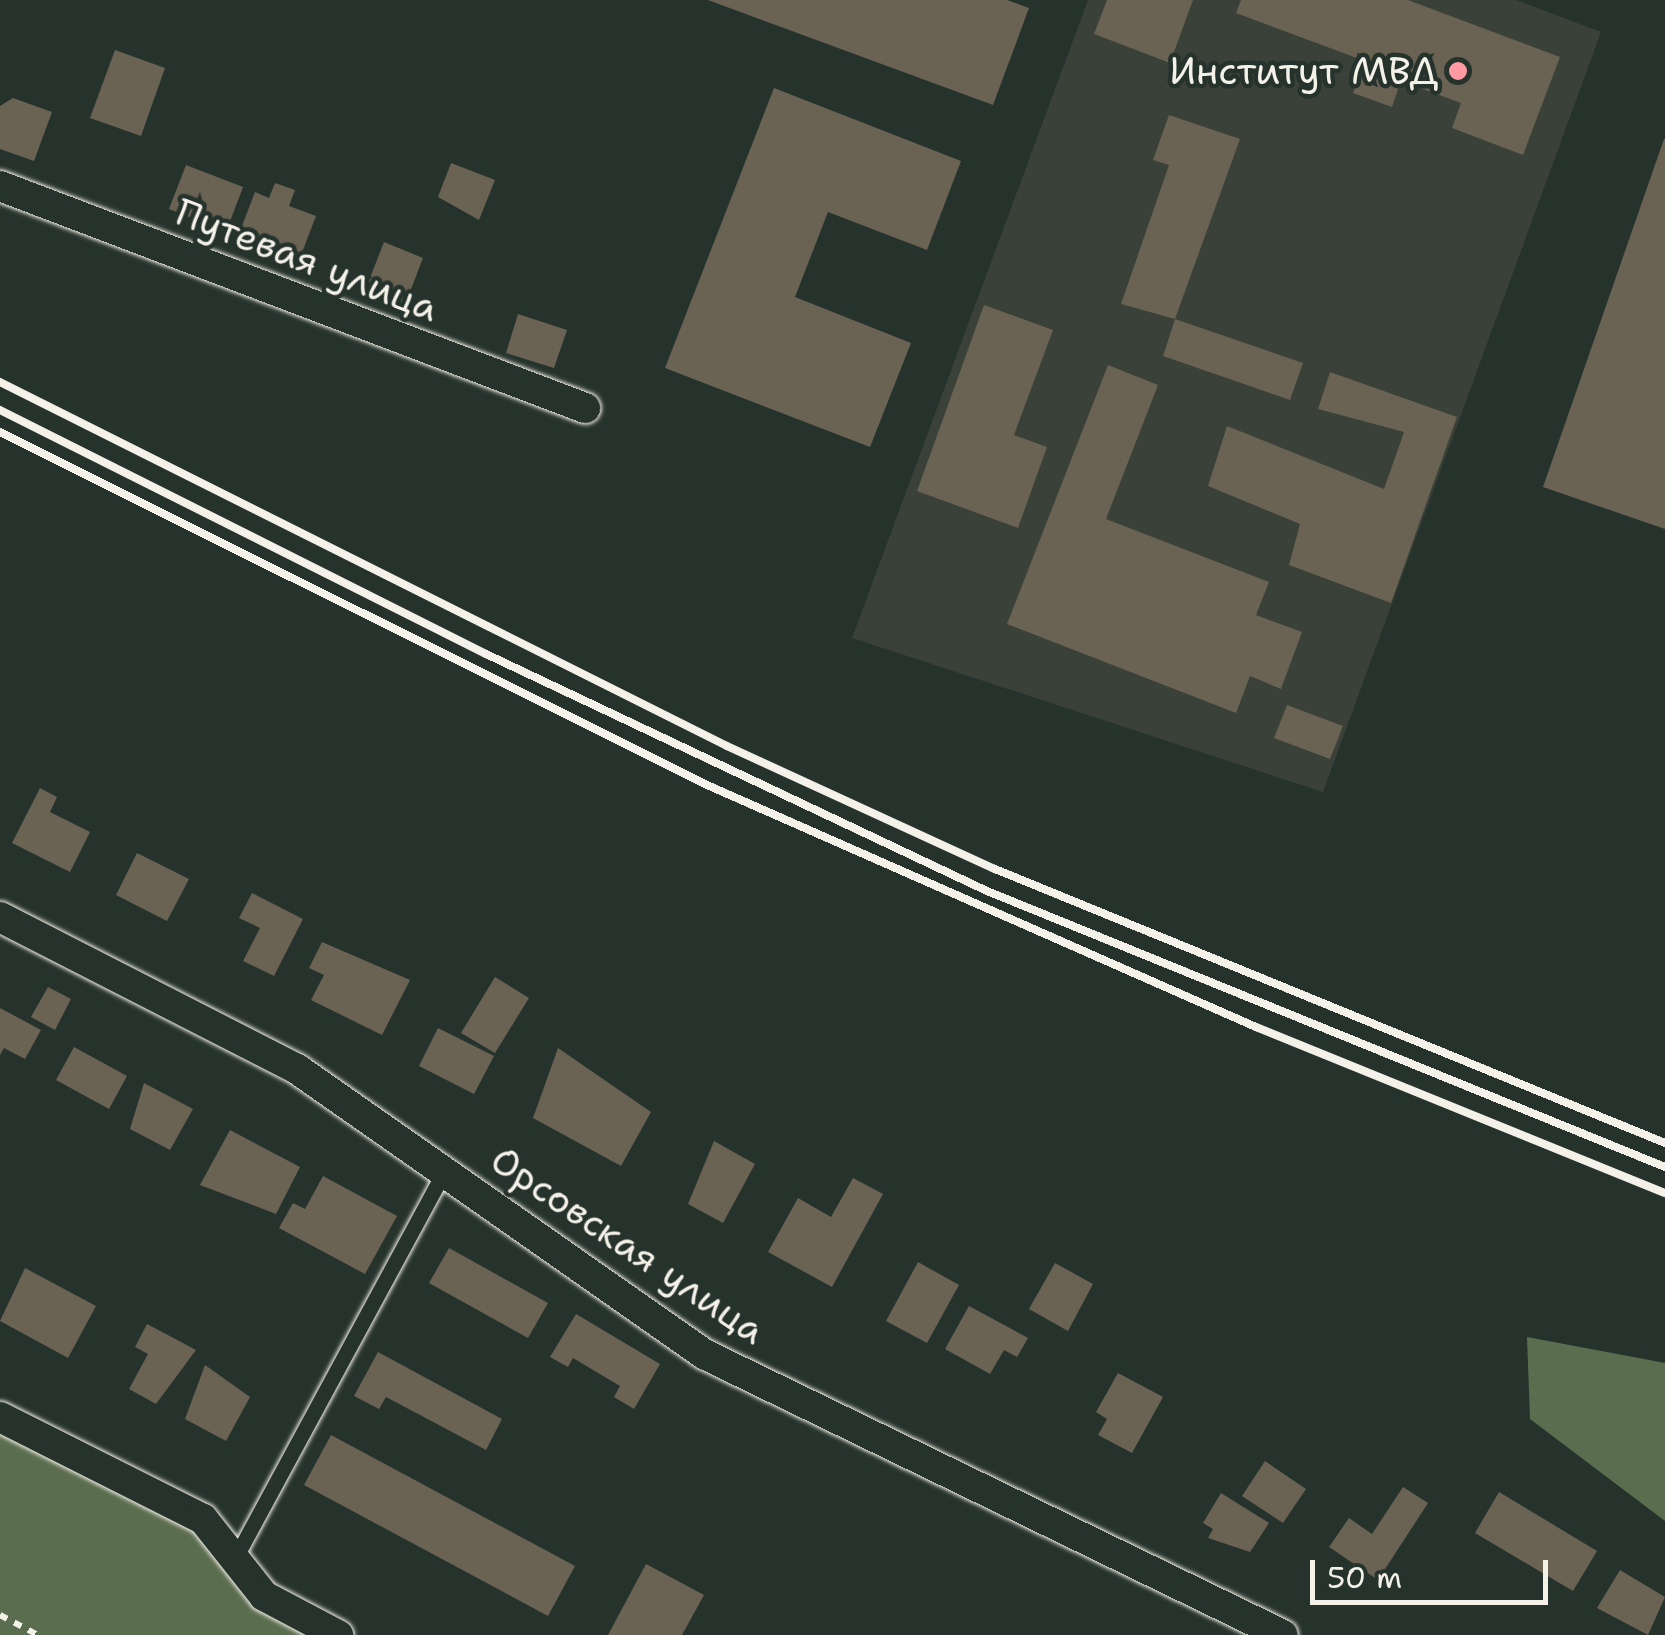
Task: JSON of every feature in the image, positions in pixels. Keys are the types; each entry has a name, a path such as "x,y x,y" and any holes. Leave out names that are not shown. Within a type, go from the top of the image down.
{"street":[{"name":"Путевая улица","path":"0,186 585,408"},
{"name":"Орсовская улица","path":"0,916 297,1069 706,1354 1283,1635"},
{"path":"0,1416 203,1520 264,1596 338,1635"}],"lane":[{"path":"233,1562 445,1170"}],"path":[{"path":"0,1615 38,1635"}],"shaded area":[{"path":"1088,0 1516,0 1601,32 1323,792 852,638"}],"green space":[{"path":"1527,1337 1665,1363 1665,1521 1530,1419"},
{"path":"0,1417 203,1519 233,1562 338,1635 0,1635"}],"building":[{"path":"708,0 1007,0 1029,8 993,105"},
{"path":"1107,0 1193,0 1170,63 1094,34"},
{"name":"Институт МВД","path":"1241,0 1408,0 1560,57 1523,155 1452,128 1461,103 1401,81 1392,107 1353,93 1365,61 1236,13"},
{"path":"115,50 165,68 141,136 90,118"},
{"path":"774,88 961,161 927,250 828,212 795,297 911,343 870,447 665,368"},
{"path":"13,98 52,112 34,161 0,149 0,106"},
{"path":"1169,115 1240,139 1175,319 1121,304 1169,165 1153,160"},
{"path":"1665,139 1665,529 1543,487"},
{"path":"451,163 495,180 479,220 438,197"},
{"path":"186,165 243,187 226,232 169,209"},
{"path":"275,183 295,190 289,206 316,216 298,263 237,239 255,192 269,198"},
{"path":"384,242 423,258 405,305 368,283"},
{"path":"984,305 1053,330 1014,435 1047,447 1018,528 917,491"},
{"path":"518,314 567,330 554,368 506,353"},
{"path":"1175,319 1303,363 1290,400 1163,356"},
{"path":"1108,365 1158,385 1106,519 1269,582 1256,615 1302,632 1281,689 1250,676 1236,713 1007,624"},
{"path":"1330,372 1457,417 1391,603 1289,565 1300,524 1208,486 1227,426 1384,489 1404,432 1318,409"},
{"path":"1287,705 1343,726 1330,759 1274,738"},
{"path":"40,788 57,797 50,812 90,832 70,872 12,843"},
{"path":"137,853 189,879 167,921 116,895"},
{"path":"252,893 303,919 274,976 243,961 260,928 239,918"},
{"path":"322,942 410,980 382,1035 311,1000 324,975 309,968"},
{"path":"495,977 529,998 495,1053 461,1033"},
{"path":"48,987 71,999 55,1030 31,1017"},
{"path":"0,1008 41,1030 25,1059 4,1048 0,1055"},
{"path":"438,1028 494,1056 474,1094 419,1066"},
{"path":"74,1047 127,1076 109,1109 56,1080"},
{"path":"558,1048 651,1112 621,1166 533,1118"},
{"path":"144,1083 193,1109 170,1150 130,1129"},
{"path":"230,1130 300,1167 276,1214 200,1185"},
{"path":"714,1141 755,1164 723,1223 688,1204"},
{"path":"323,1176 397,1216 365,1274 279,1228 293,1203 305,1209"},
{"path":"853,1178 883,1194 832,1287 768,1252 798,1198 831,1217"},
{"path":"449,1248 548,1303 528,1338 429,1283"},
{"path":"918,1262 959,1285 927,1343 886,1321"},
{"path":"1055,1263 1093,1284 1068,1331 1029,1309"},
{"path":"25,1268 96,1306 68,1358 0,1321"},
{"path":"969,1306 1028,1338 1017,1357 1004,1350 990,1374 945,1349"},
{"path":"576,1314 660,1364 634,1409 614,1397 620,1386 573,1358 568,1367 550,1357"},
{"path":"147,1324 196,1350 156,1404 129,1389 148,1354 135,1347"},
{"path":"378,1352 502,1419 486,1450 386,1397 379,1409 354,1396"},
{"path":"205,1365 250,1397 226,1441 185,1419"},
{"path":"1118,1373 1163,1397 1132,1453 1098,1435 1107,1419 1096,1412"},
{"path":"331,1435 575,1566 548,1616 304,1485"},
{"path":"1265,1461 1306,1489 1283,1523 1242,1496"},
{"path":"1403,1487 1428,1503 1378,1580 1329,1547 1349,1518 1372,1534"},
{"path":"1499,1492 1597,1551 1573,1591 1475,1533"},
{"path":"1221,1493 1269,1523 1250,1552 1208,1538 1213,1529 1203,1523"},
{"path":"646,1564 704,1595 682,1635 608,1635"},
{"path":"1620,1570 1665,1597 1648,1635 1597,1608"}],"railway":[{"path":"0,382 727,746 995,869 1665,1143"},
{"path":"0,410 486,654 987,891 1665,1167"},
{"path":"0,432 707,785 1256,1027 1665,1193"}],"place":[{"name":"Институт МВД","path":"1458,71"}]}
